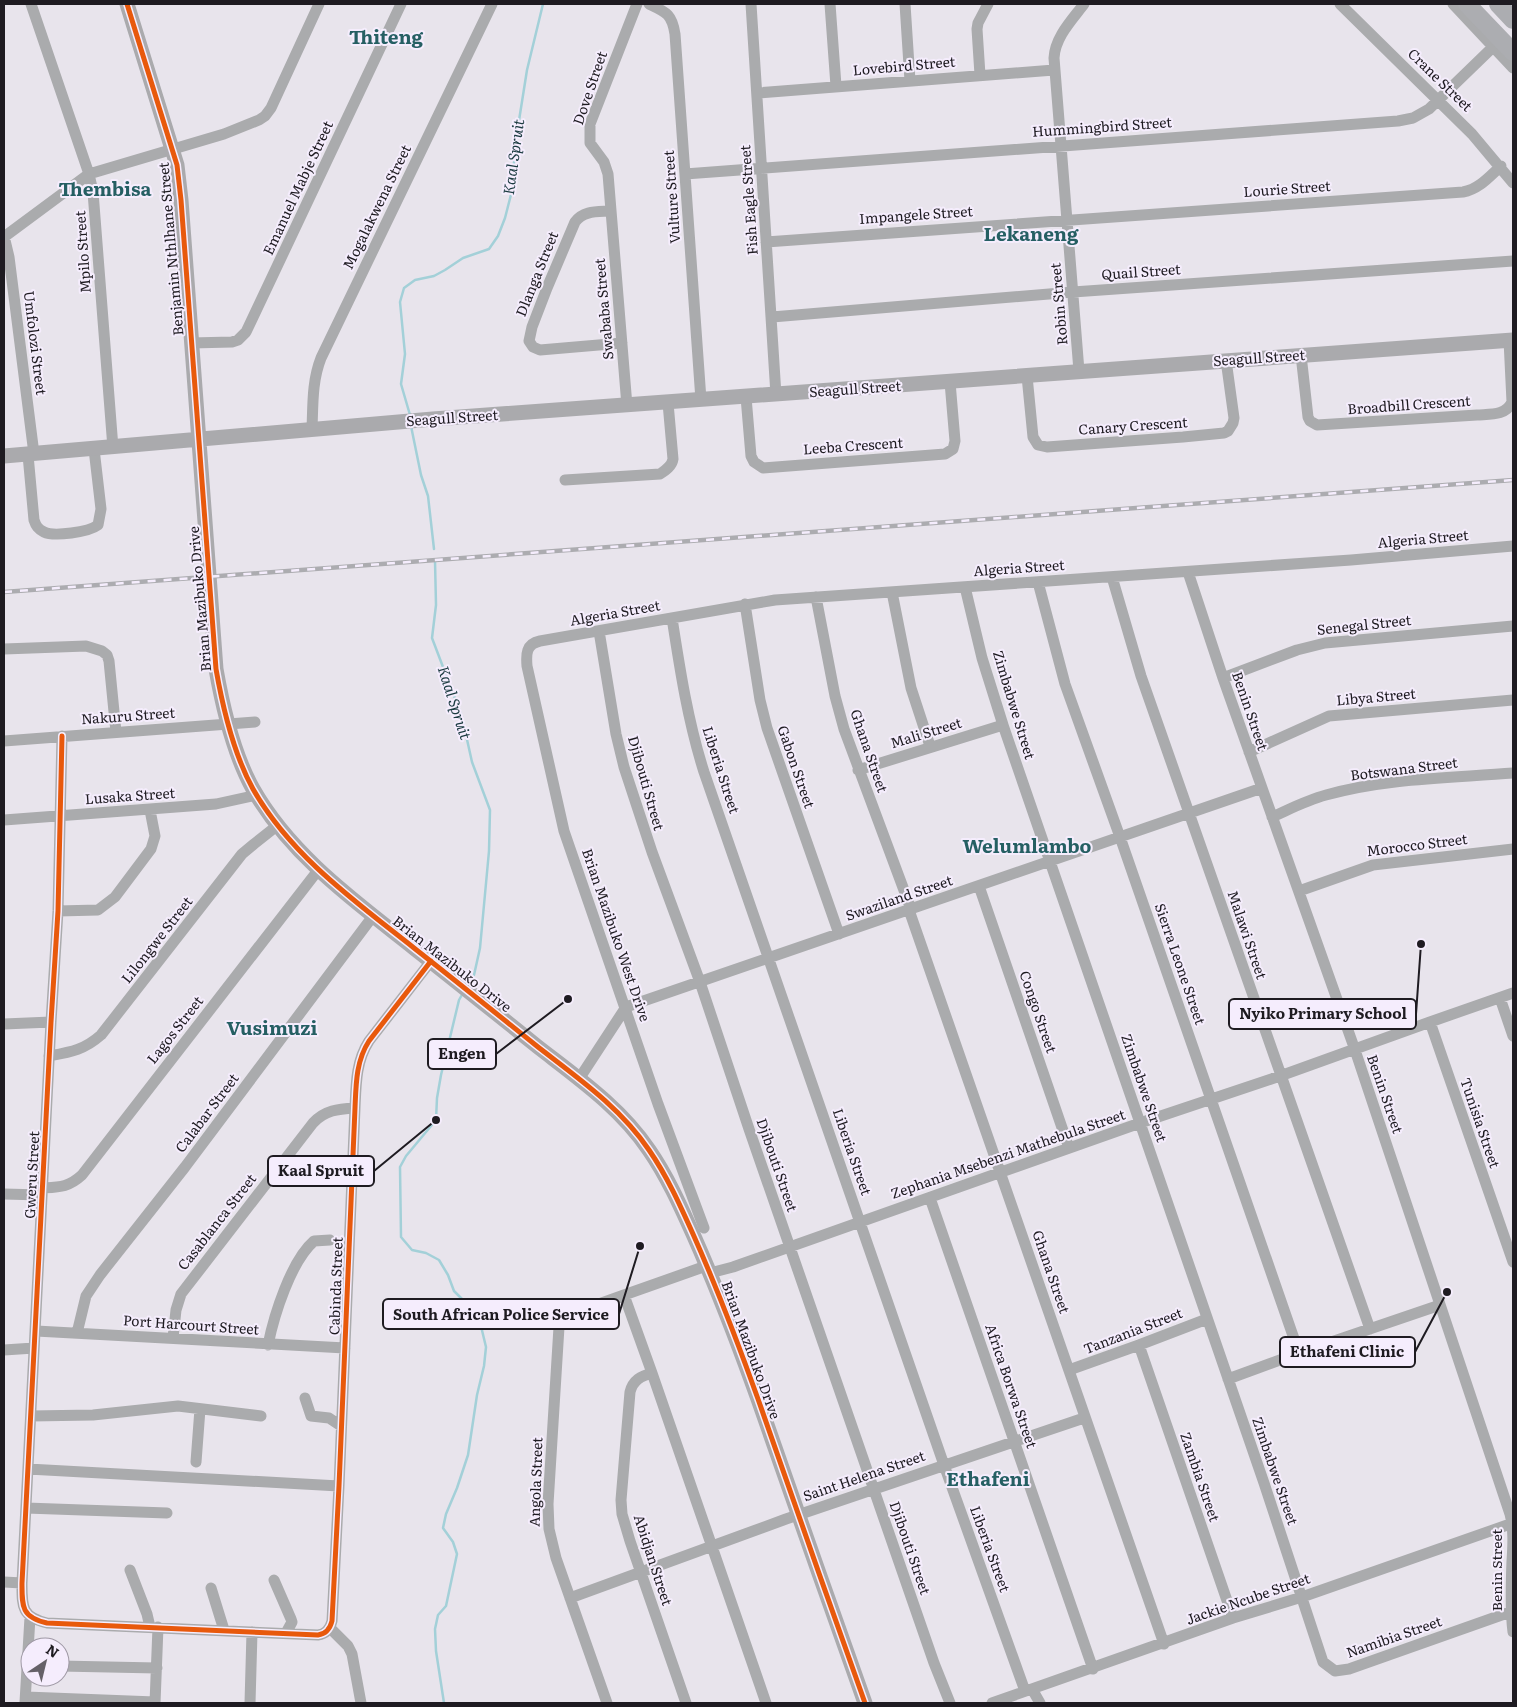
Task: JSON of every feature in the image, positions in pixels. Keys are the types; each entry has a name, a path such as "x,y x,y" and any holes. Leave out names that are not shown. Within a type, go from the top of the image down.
{"main road":[{"path":"1467,4 1513,52"},
{"path":"1498,4 1513,20"}],"street":[{"name":"Mpilo Street","path":"31,4 89,174 93,192 112,448"},
{"name":"Benjamin Nthlhane Street","path":"127,4 177,165 198,438"},
{"path":"4,237 89,174 224,134 265,116 271,108 319,4"},
{"name":"Emanuel Mabje Street","path":"192,343 232,342 238,340 246,332 401,4"},
{"name":"Mogalakwena Street","path":"312,429 313,388 316,369 492,4"},
{"name":"Dove Street","path":"611,211 606,167 590,143 589,132 595,110 637,4"},
{"name":"Vulture Street","path":"649,4 666,12 673,23 701,400"},
{"name":"Fish Eagle Street","path":"751,4 776,395"},
{"path":"830,4 836,86"},
{"path":"905,4 910,80"},
{"path":"980,75 977,28 988,4"},
{"name":"Robin Street","path":"1079,371 1054,70 1055,50 1058,42 1084,4"},
{"name":"Crane Street","path":"1340,4 1472,134 1501,166 1513,183"},
{"path":"1453,4 1513,68"},
{"name":"Hummingbird Street","path":"685,174 1398,121 1422,114 1494,46"},
{"name":"Lovebird Street","path":"757,93 1054,70"},
{"name":"Lourie Street","path":"1067,219 1463,192 1474,189 1501,166"},
{"name":"Swababa Street","path":"611,211 627,406"},
{"name":"Dlanga Street","path":"611,211 588,212 579,217 575,222 547,288 529,340 533,346 540,350 622,342"},
{"name":"Impangele Street","path":"766,242 1067,219"},
{"name":"Umfolozi Street","path":"4,237 9,257 31,455 34,520 36,526 41,530 51,534 87,531 98,525 101,509 94,450"},
{"name":"Quail Street","path":"772,316 1072,292 1513,261"},
{"name":"Seagull Street","path":"4,456 94,450 198,438 432,419 1511,340"},
{"name":"Broadbill Crescent","path":"1302,355 1308,417 1310,421 1317,425 1467,416 1503,412 1510,406 1512,396 1511,340"},
{"name":"Canary Crescent","path":"1027,376 1033,438 1038,445 1047,447 1182,437 1224,433 1231,428 1234,418 1226,360"},
{"name":"Leeba Crescent","path":"746,397 750,456 754,462 763,468 945,454 952,450 956,441 950,382"},
{"path":"565,480 660,474 667,470 673,462 668,403"},
{"name":"Brian Mazibuko Drive","path":"198,438 218,684 238,754 257,795 278,825 319,869 373,916 579,1079 620,1114 649,1149 669,1182 708,1269 742,1356 865,1703"},
{"name":"Algeria Street","path":"530,645 536,641 745,604 816,597 1360,560 1513,546"},
{"name":"Benin Street","path":"1188,572 1223,678 1354,1050 1513,1524 1513,1632"},
{"name":"Malawi Street","path":"1112,577 1140,676 1370,1329"},
{"name":"Sierra Leone Street","path":"1038,582 1060,667 1299,1353"},
{"name":"Zimbabwe Street","path":"965,587 982,658 1003,725 1302,1597"},
{"path":"892,592 911,688 930,746"},
{"name":"Ghana Street","path":"816,597 839,710 858,770 910,910 1084,1418 1164,1644"},
{"name":"Gabon Street","path":"745,604 760,700 767,728 839,934"},
{"name":"Liberia Street","path":"672,618 694,741 944,1465 1028,1690 1040,1703"},
{"name":"Senegal Street","path":"1223,678 1297,650 1325,643 1513,626"},
{"name":"Djibouti Street","path":"599,631 616,734 624,766 652,852 700,982 874,1490 950,1703"},
{"name":"Brian Mazibuko West Drive","path":"530,645 527,649 527,666 558,811 658,1104 704,1228"},
{"path":"4,650 77,646 95,647 102,651 110,661 116,732"},
{"name":"Libya Street","path":"1249,752 1329,716 1513,700"},
{"name":"Nakuru Street","path":"4,741 254,722"},
{"name":"Mali Street","path":"858,770 930,746 1003,725"},
{"name":"Gweru Street","path":"28,1637 28,1615 22,1602 22,1583 58,911 62,736"},
{"name":"Botswana Street","path":"1272,817 1325,796 1362,786 1513,773"},
{"name":"Swaziland Street","path":"626,1007 1262,788"},
{"name":"Lusaka Street","path":"4,820 216,804 257,795"},
{"path":"58,911 93,911 103,907 114,897 152,849 155,836 150,810"},
{"name":"Lilongwe Street","path":"49,1056 86,1047 101,1035 242,854 278,825"},
{"name":"Morocco Street","path":"1299,891 1373,864 1513,849"},
{"name":"Lagos Street","path":"4,1194 43,1191 71,1184 82,1175 319,869"},
{"name":"Congo Street","path":"979,886 1069,1148"},
{"name":"Calabar Street","path":"77,1333 86,1296 100,1275 185,1167 373,916"},
{"name":"Cabinda Street","path":"327,1631 332,1621 340,1486 357,1073 362,1051 431,961"},
{"name":"Zephania Msebenzi Mathebula Street","path":"708,1269 790,1247 1513,993"},
{"path":"1500,998 1513,1036"},
{"path":"579,1079 626,1007"},
{"path":"4,1024 51,1022"},
{"name":"Tunisia Street","path":"1430,1022 1513,1262"},
{"name":"Casablanca Street","path":"173,1338 177,1302 185,1287 306,1130 324,1113 338,1109 355,1108"},
{"name":"Africa Borwa Street","path":"930,1198 1093,1669"},
{"path":"268,1344 278,1307 302,1255 314,1241 330,1240"},
{"name":"Angola Street","path":"607,1703 551,1542 548,1519 558,1332 562,1322 570,1314 708,1269"},
{"path":"624,1295 766,1703"},
{"path":"1228,1379 1440,1305"},
{"name":"Tanzania Street","path":"1069,1370 1139,1346 1207,1319"},
{"name":"Port Harcourt Street","path":"36,1330 345,1348"},
{"name":"Zambia Street","path":"1139,1346 1234,1618"},
{"path":"4,1350 34,1348"},
{"name":"Abidjan Street","path":"652,1373 638,1379 632,1387 622,1487 622,1514 640,1572 686,1703"},
{"path":"305,1398 311,1416 329,1418 341,1426"},
{"path":"31,1416 93,1415 178,1406 200,1409 209,1408 261,1416"},
{"path":"196,1462 200,1409"},
{"name":"Saint Helena Street","path":"570,1598 798,1515 1084,1418"},
{"path":"28,1469 340,1486"},
{"path":"26,1508 167,1513"},
{"name":"Jackie Ncube Street","path":"992,1703 1234,1618 1302,1597 1513,1524"},
{"path":"25,1700 155,1703 157,1668 154,1627 130,1570"},
{"path":"274,1580 292,1618 292,1622 286,1632"},
{"path":"4,1582 22,1583"},
{"path":"211,1588 224,1630"},
{"name":"Namibia Street","path":"1302,1597 1323,1662 1335,1671 1349,1669 1512,1612"},
{"path":"28,1615 34,1619 46,1622 318,1635 327,1631 348,1646 352,1654 361,1703"},
{"path":"250,1703 252,1632"},
{"path":"70,1666 157,1668"},
{"name":"Gweru Street","path":"25,1700 26,1687"}],"waterway":[{"name":"Kaal Spruit","path":"410,415 401,384 405,354 400,302 404,288 415,280 434,276 463,258 489,249 498,236 514,183 514,152 527,70 543,4"},
{"name":"Kaal Spruit","path":"411,426 421,475 428,496 434,549"},
{"name":"Kaal Spruit","path":"435,561 436,605 432,638 462,717 472,762 490,810 489,851 480,948 474,975 469,984"},
{"name":"Kaal Spruit","path":"444,1703 436,1651 435,1629 438,1615 446,1606 457,1554 453,1542 443,1528 446,1514 468,1455 486,1347 480,1322 472,1309 454,1291 448,1275 439,1260 426,1253 412,1250 401,1237 400,1167 406,1156 436,1120 441,1075 459,1000 463,993"}],"railway":[{"path":"4,592 1513,480"}],"cycle path":[{"path":"127,4 177,165 216,669 234,746 246,775 268,813 305,857 370,913 598,1094 638,1135 649,1150 662,1170 678,1202 702,1254 727,1316 865,1703"},
{"path":"62,736 58,911 22,1583 22,1598 25,1609 28,1614 38,1621 47,1623 318,1635 323,1634 329,1629 332,1621 355,1099 359,1065 369,1041 431,961"}],"place":[{"name":"Nyiko Primary School","path":"1421,944"},
{"name":"Engen","path":"568,999"},
{"name":"Kaal Spruit","path":"436,1120"},
{"name":"South African Police Service","path":"640,1246"},
{"name":"Ethafeni Clinic","path":"1447,1292"}],"district":[{"name":"Thiteng","path":"386,37"},
{"name":"Thembisa","path":"105,189"},
{"name":"Lekaneng","path":"1031,234"},
{"name":"Welumlambo","path":"1027,846"},
{"name":"Vusimuzi","path":"272,1028"},
{"name":"Ethafeni","path":"988,1479"}]}
